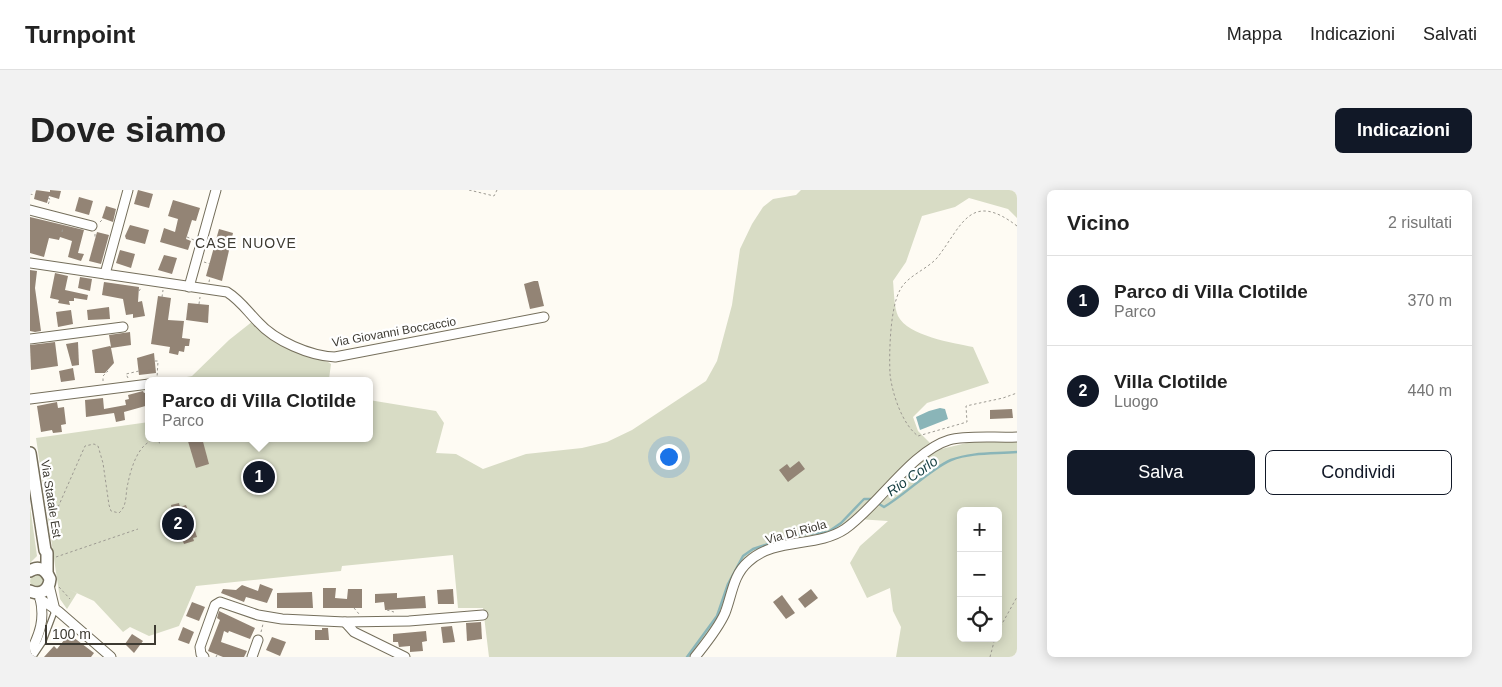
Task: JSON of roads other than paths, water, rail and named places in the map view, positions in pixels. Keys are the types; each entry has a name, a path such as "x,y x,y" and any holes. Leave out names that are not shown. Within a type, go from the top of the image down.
{"street":[{"path":"105,274 128,190"},
{"path":"189,287 216,190"},
{"path":"30,210 94,224"},
{"name":"Via Giovanni Boccaccio","path":"30,263 227,292 242,304 265,329 281,339 323,357 335,357 544,316"},
{"path":"30,339 123,327"},
{"path":"30,399 145,385"},
{"name":"Via Di Riola","path":"695,657 717,628 725,612 737,575 749,561 766,551 825,539 845,529 916,462 939,444 951,440 1017,437"},
{"name":"Via Statale Est","path":"30,453 49,553 47,553 44,576"},
{"path":"35,594 41,592 44,576"},
{"path":"44,576 55,610"},
{"path":"35,594 108,656"},
{"path":"30,653 38,639 43,623 35,594"},
{"path":"204,657 201,654 200,647 215,605 220,602 258,615 345,622 409,621 483,615"},
{"path":"345,622 354,632 405,657"},
{"path":"252,657 258,640"}],"lane":[{"path":"33,657 43,642 55,610"}],"water":[{"path":"940,408 945,409 948,419 920,430 916,417"}],"waterway":[{"name":"Rio Corlo","path":"687,657 717,616 728,584 743,556 753,549 795,535 828,532 841,523 864,499 871,499 884,507 935,469 959,457 975,454 1017,452"}],"place":[{"name":"Parco di Villa Clotilde","path":"259,477"},
{"name":"Villa Clotilde","path":"178,524"}],"district":[{"name":"CASE NUOVE","path":"246,243"}]}
